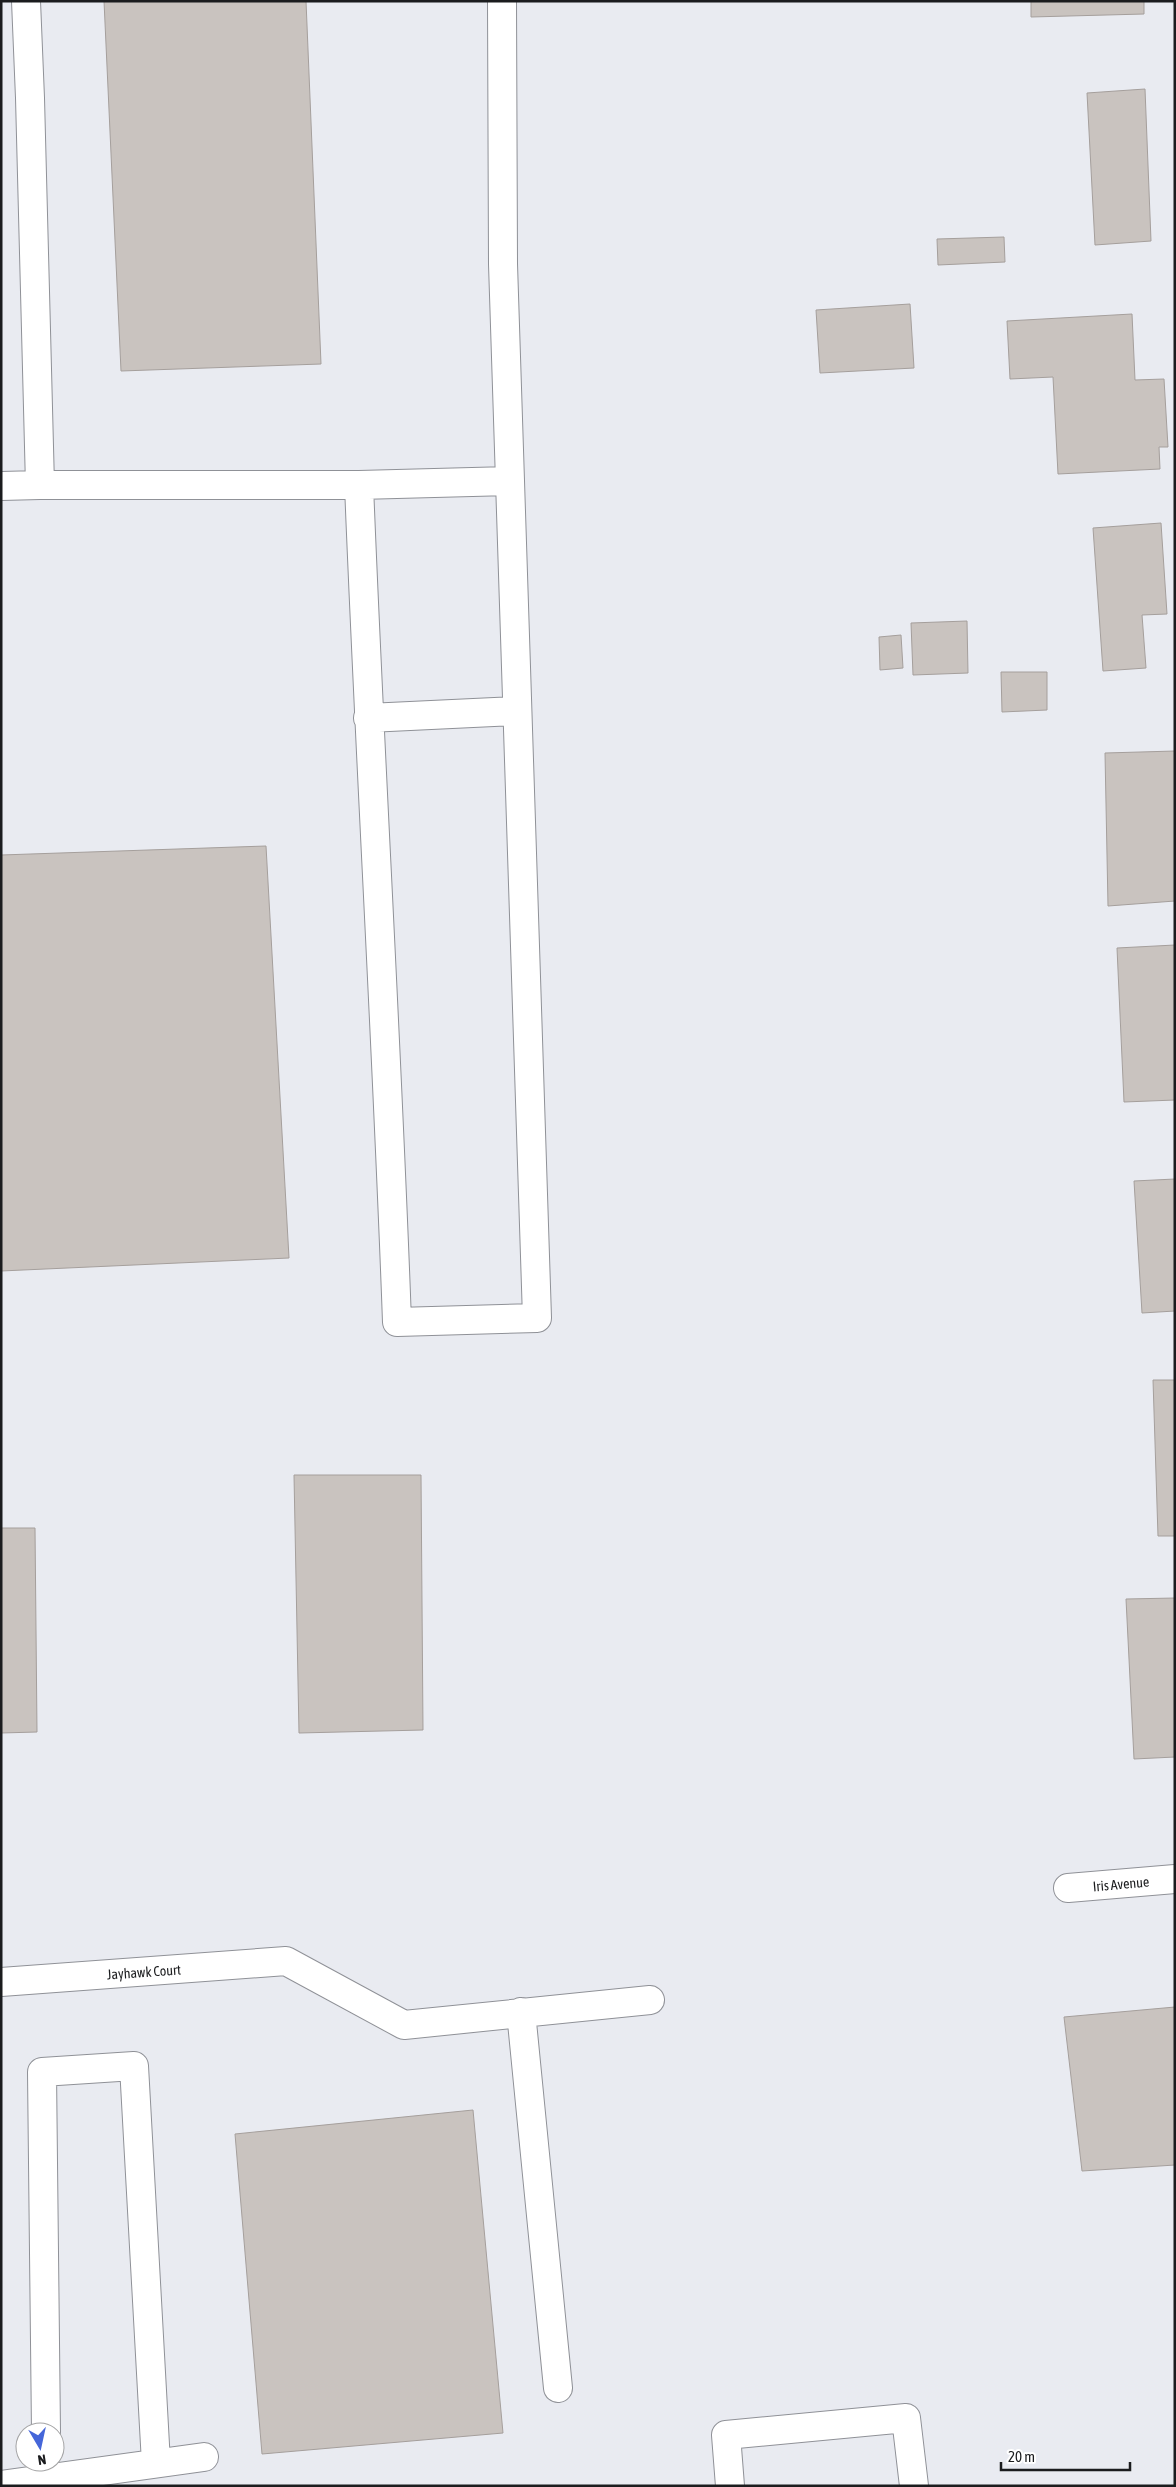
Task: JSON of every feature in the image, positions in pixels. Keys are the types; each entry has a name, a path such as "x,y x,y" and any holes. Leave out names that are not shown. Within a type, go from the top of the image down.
{"street":[{"path":"26,1 40,485"},
{"path":"359,485 368,718 387,1052 397,1322 537,1318 503,264 502,1"},
{"path":"1,486 359,485 510,481"},
{"path":"368,718 517,711"},
{"name":"Iris Avenue","path":"1068,1888 1175,1879"},
{"name":"Jayhawk Court","path":"1,1982 286,1961 404,2025 521,2012"},
{"path":"558,2388 521,2012 650,2000"},
{"path":"46,2422 42,2072 134,2066 156,2464"},
{"path":"730,2486 726,2435 906,2418 914,2486"},
{"path":"65,2469 156,2464 204,2457"},
{"path":"1,2485 40,2472"}],"building":[{"path":"104,1 306,1 321,364 121,371"},
{"path":"1031,1 1144,1 1144,14 1031,17"},
{"path":"1145,89 1151,241 1095,245 1087,93"},
{"path":"1004,237 1005,262 938,265 937,239"},
{"path":"910,304 914,368 820,373 816,310"},
{"path":"1132,314 1135,380 1164,379 1168,447 1159,447 1160,469 1058,474 1053,377 1010,379 1007,321"},
{"path":"1161,523 1167,614 1142,615 1146,668 1103,671 1093,528"},
{"path":"967,621 968,673 913,675 911,623"},
{"path":"901,635 903,668 880,670 879,637"},
{"path":"1001,672 1047,672 1047,710 1002,712"},
{"path":"1175,751 1175,901 1108,906 1105,753"},
{"path":"266,846 289,1258 1,1271 1,855"},
{"path":"1175,945 1175,1100 1124,1102 1117,948"},
{"path":"1175,1179 1175,1311 1142,1313 1134,1181"},
{"path":"1153,1380 1175,1380 1175,1536 1158,1536"},
{"path":"294,1475 421,1475 423,1730 299,1733"},
{"path":"1,1528 35,1528 37,1732 1,1733"},
{"path":"1175,1598 1175,1757 1134,1759 1126,1599"},
{"path":"1175,2007 1175,2165 1082,2171 1064,2017"},
{"path":"473,2110 503,2433 262,2454 235,2134"}]}
